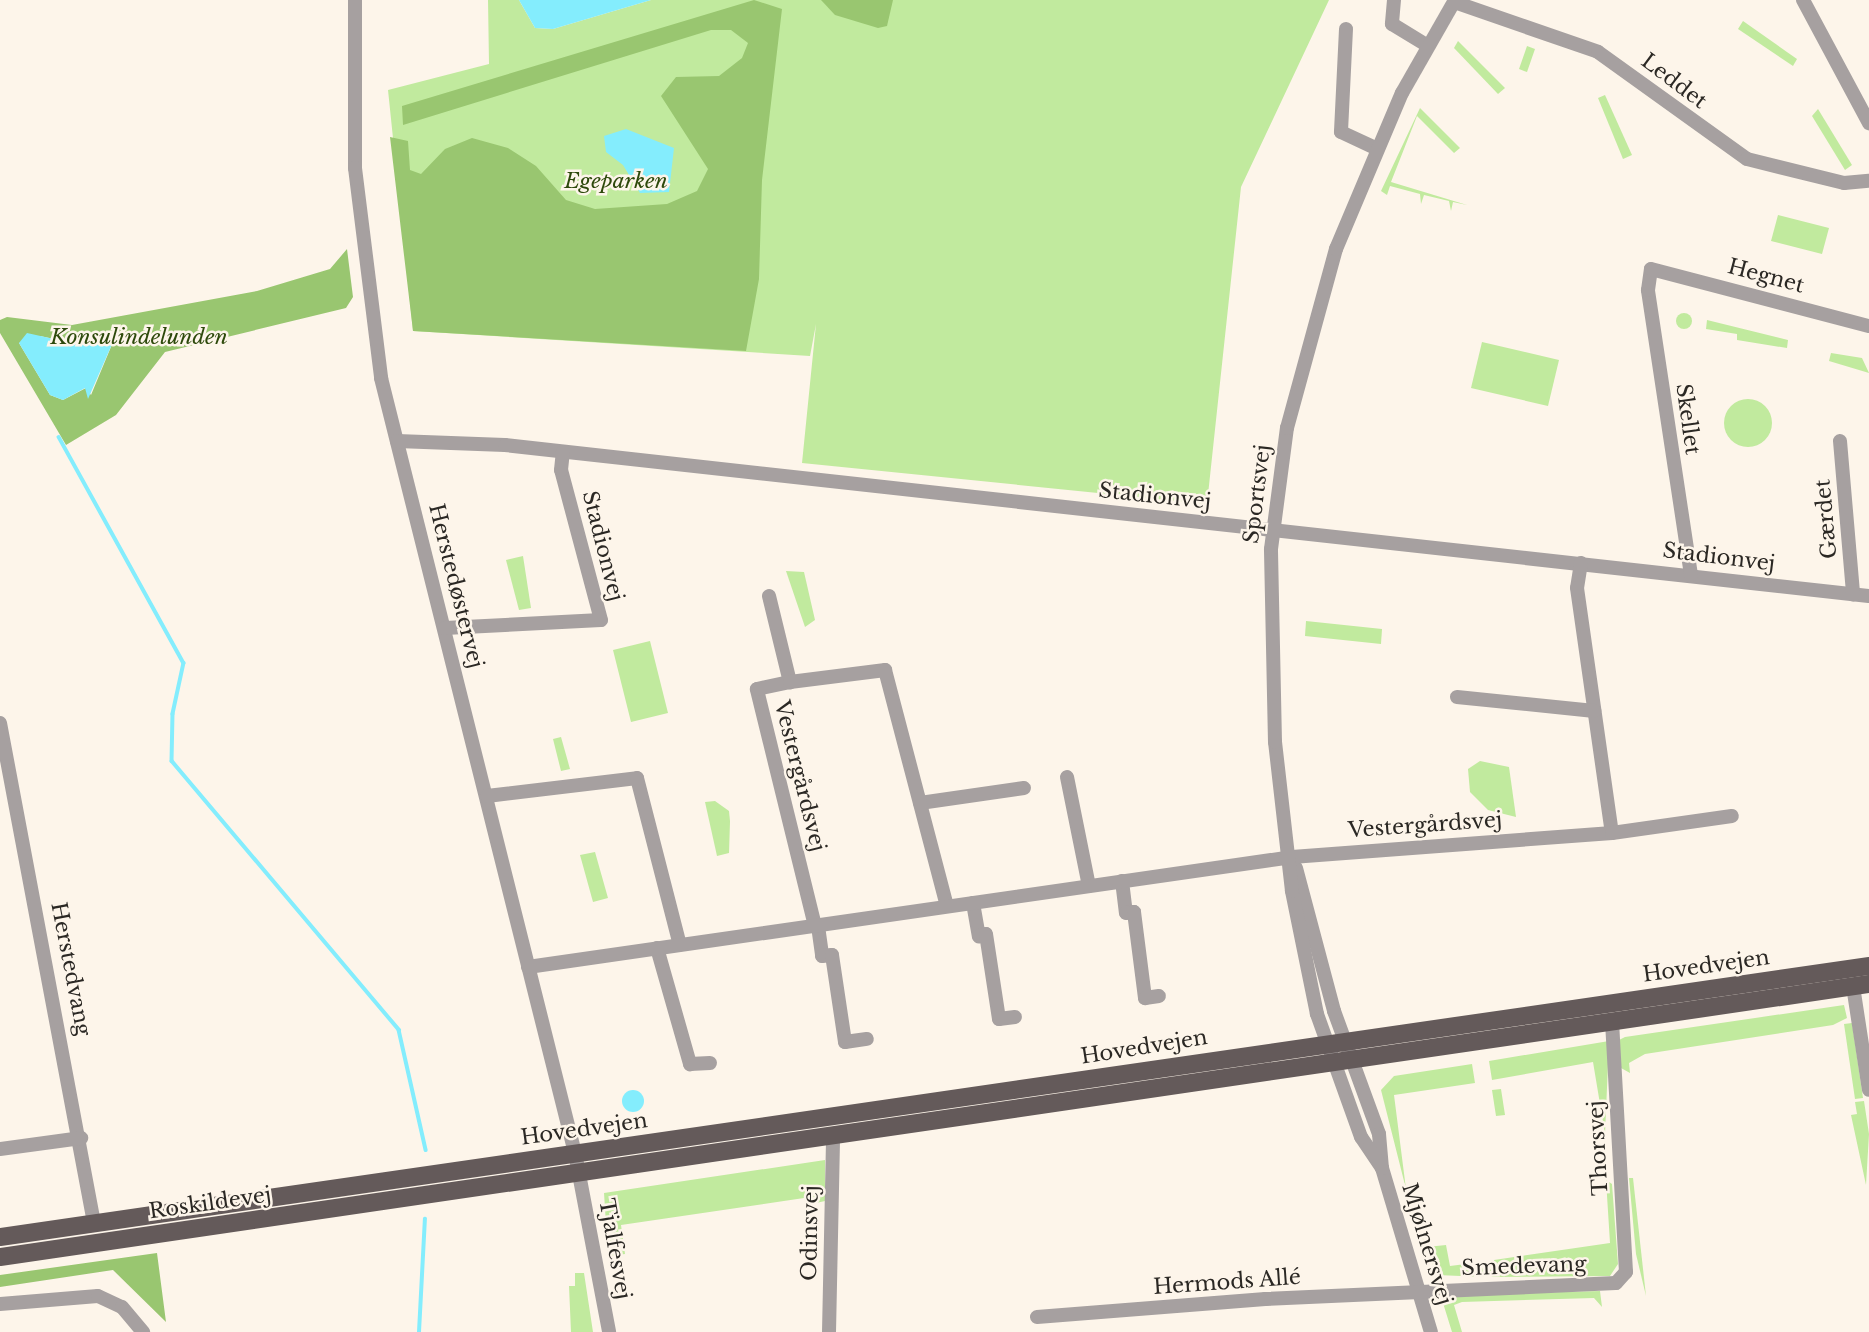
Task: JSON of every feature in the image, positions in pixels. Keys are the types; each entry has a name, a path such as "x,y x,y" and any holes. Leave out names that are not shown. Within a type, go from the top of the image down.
{"main road":[{"name":"Hovedvejen","path":"427,1174 1336,1039 1869,966"},
{"name":"Hovedvejen","path":"428,1195 1861,985"},
{"name":"Roskildevej","path":"0,1237 427,1174"},
{"name":"Roskildevej","path":"0,1257 428,1195"}],"street":[{"name":"Herstedøstervej","path":"355,0 354,156 366,287 397,441 579,1174"},
{"path":"1394,0 1392,23 1428,46"},
{"path":"1803,0 1869,123"},
{"name":"Sportsvej","path":"1344,1061 1336,1039 1292,857 1271,676 1273,529 1287,428 1311,331 1377,149 1428,46 1455,1"},
{"name":"Leddet","path":"1455,1 1598,52 1747,159 1844,183 1869,181"},
{"path":"1346,29 1341,132 1377,149"},
{"name":"Hegnet","path":"1651,269 1869,326"},
{"name":"Skellet","path":"1651,269 1648,290 1691,575"},
{"name":"Stadionvej","path":"397,441 563,452 1869,596"},
{"name":"Gærdet","path":"1840,441 1853,594"},
{"name":"Stadionvej","path":"445,628 601,620 561,470 563,452"},
{"path":"1581,563 1577,587 1612,833"},
{"path":"769,596 790,682"},
{"name":"Vestergårdsvej","path":"867,1039 845,1042 832,955 822,956 757,690 790,682 885,670 947,906"},
{"path":"1457,697 1594,711"},
{"name":"Herstedvang","path":"0,723 6,768 81,1138 94,1223"},
{"path":"1067,777 1089,886"},
{"path":"487,796 637,778 680,945"},
{"path":"920,803 1024,788"},
{"name":"Vestergårdsvej","path":"528,967 1292,857 1612,833 1732,816"},
{"path":"1122,881 1126,913 1134,912 1145,998 1159,996"},
{"path":"974,903 979,936 986,934 999,1019 1015,1017"},
{"path":"657,948 690,1064 710,1063"},
{"path":"1861,985 1864,1055 1869,1090"},
{"name":"Thorsvej","path":"1612,1022 1626,1272"},
{"name":"Mjølnersvej","path":"1344,1061 1361,1137 1382,1168 1431,1332"},
{"name":"Odinsvej","path":"829,1332 834,1135"},
{"path":"0,1149 81,1138"},
{"name":"Tjalfesvej","path":"579,1174 609,1332"},
{"name":"Smedevang","path":"1419,1293 1616,1283 1626,1272"},
{"name":"Hermods Allé","path":"1037,1317 1419,1293"},
{"path":"0,1304 98,1296 122,1307 143,1332"}],"green space":[{"name":"Egeparken","path":"488,0 519,0 535,28 553,29 651,0 1329,0 1241,187 1207,504 802,463 816,324 810,356 413,331 388,90 489,64"},
{"path":"754,0 782,9 762,180 759,279 746,351 413,331 390,137 408,141 410,170 421,174 445,149 472,138 508,148 536,166 566,200 595,209 667,204 697,191 708,169 661,96 676,77 719,76 742,58 748,43 731,30 711,30 403,125 402,106"},
{"path":"821,0 893,0 887,26 878,28 835,15"},
{"path":"1743,21 1797,59 1793,66 1738,29"},
{"path":"1458,41 1505,88 1498,94 1454,48"},
{"path":"1527,46 1535,49 1527,72 1519,69"},
{"path":"1605,95 1632,155 1623,159 1598,98"},
{"path":"1420,108 1460,148 1454,153 1417,116 1391,182 1467,205 1453,202 1451,211 1449,201 1424,195 1421,204 1420,194 1390,186 1387,195 1381,191"},
{"path":"1818,109 1852,165 1845,170 1812,116"},
{"path":"1778,215 1829,228 1822,254 1771,241"},
{"name":"Konsulindelunden","path":"347,249 353,297 346,308 165,352 116,415 66,445 0,333 0,320 7,317 72,325 257,291 330,269","holes":["40,336 63,341 110,336 113,342 91,395 86,388 63,400 50,395 19,343"]},
{"path":"1684,313 1692,321 1684,329 1676,321"},
{"path":"1707,320 1788,340 1787,348 1737,340 1737,334 1706,329"},
{"path":"1482,342 1559,360 1548,406 1471,388"},
{"path":"1831,353 1862,358 1869,373 1829,361"},
{"path":"1748,399 1757,400 1765,406 1771,414 1771,432 1765,440 1757,446 1748,447 1739,446 1731,440 1725,432 1724,423 1725,414 1731,406 1739,400"},
{"path":"523,556 531,608 519,610 506,560"},
{"path":"786,571 804,572 815,620 805,627"},
{"path":"1306,621 1382,629 1381,644 1305,636"},
{"path":"650,641 668,713 631,722 613,650"},
{"path":"561,737 570,769 561,771 553,739"},
{"path":"1480,761 1509,767 1516,817 1488,810 1470,792 1468,769"},
{"path":"715,801 729,811 730,821 729,853 717,856 705,802"},
{"path":"595,852 608,898 593,902 580,855"},
{"path":"1844,1005 1847,1018 1833,1025 1645,1054 1629,1063 1630,1073 1621,1068 1619,1040 1625,1037"},
{"path":"1852,1023 1863,1098 1855,1099 1844,1024"},
{"path":"1609,1041 1605,1134 1593,1062 1492,1080 1489,1061"},
{"path":"1472,1064 1475,1083 1394,1095 1406,1189 1381,1090 1394,1076"},
{"path":"1501,1089 1505,1115 1496,1116 1492,1090"},
{"path":"1864,1101 1869,1134 1866,1185 1851,1115 1857,1114 1855,1102"},
{"path":"825,1160 825,1201 807,1205 804,1198 621,1225 625,1254 608,1256 604,1193"},
{"path":"1629,1178 1633,1178 1646,1296 1636,1254"},
{"path":"1606,1180 1612,1184 1618,1264 1610,1276 1492,1277 1487,1270 1495,1269 1494,1260 1610,1243"},
{"path":"1418,1227 1427,1247 1446,1245 1450,1266 1481,1262 1484,1277 1437,1275"},
{"path":"157,1253 166,1322 113,1270 0,1287 0,1275"},
{"path":"575,1273 584,1273 593,1332 571,1332 569,1286 575,1286"},
{"path":"1600,1291 1602,1307 1594,1298 1462,1302 1454,1305 1462,1332 1452,1332 1443,1303 1448,1295"}],"water":[{"path":"519,0 651,0 553,29 535,28"},
{"path":"626,129 674,148 669,192 640,193 623,165 606,152 604,136"},
{"path":"27,333 63,341 110,336 113,342 88,399 85,388 63,400 50,395 19,343"},
{"path":"633,1090 641,1093 644,1101 641,1109 633,1112 625,1109 622,1101 625,1093"}],"waterway":[{"path":"59,437 184,663 173,714 172,761 399,1030 426,1150"},
{"path":"419,1332 425,1219"}]}
